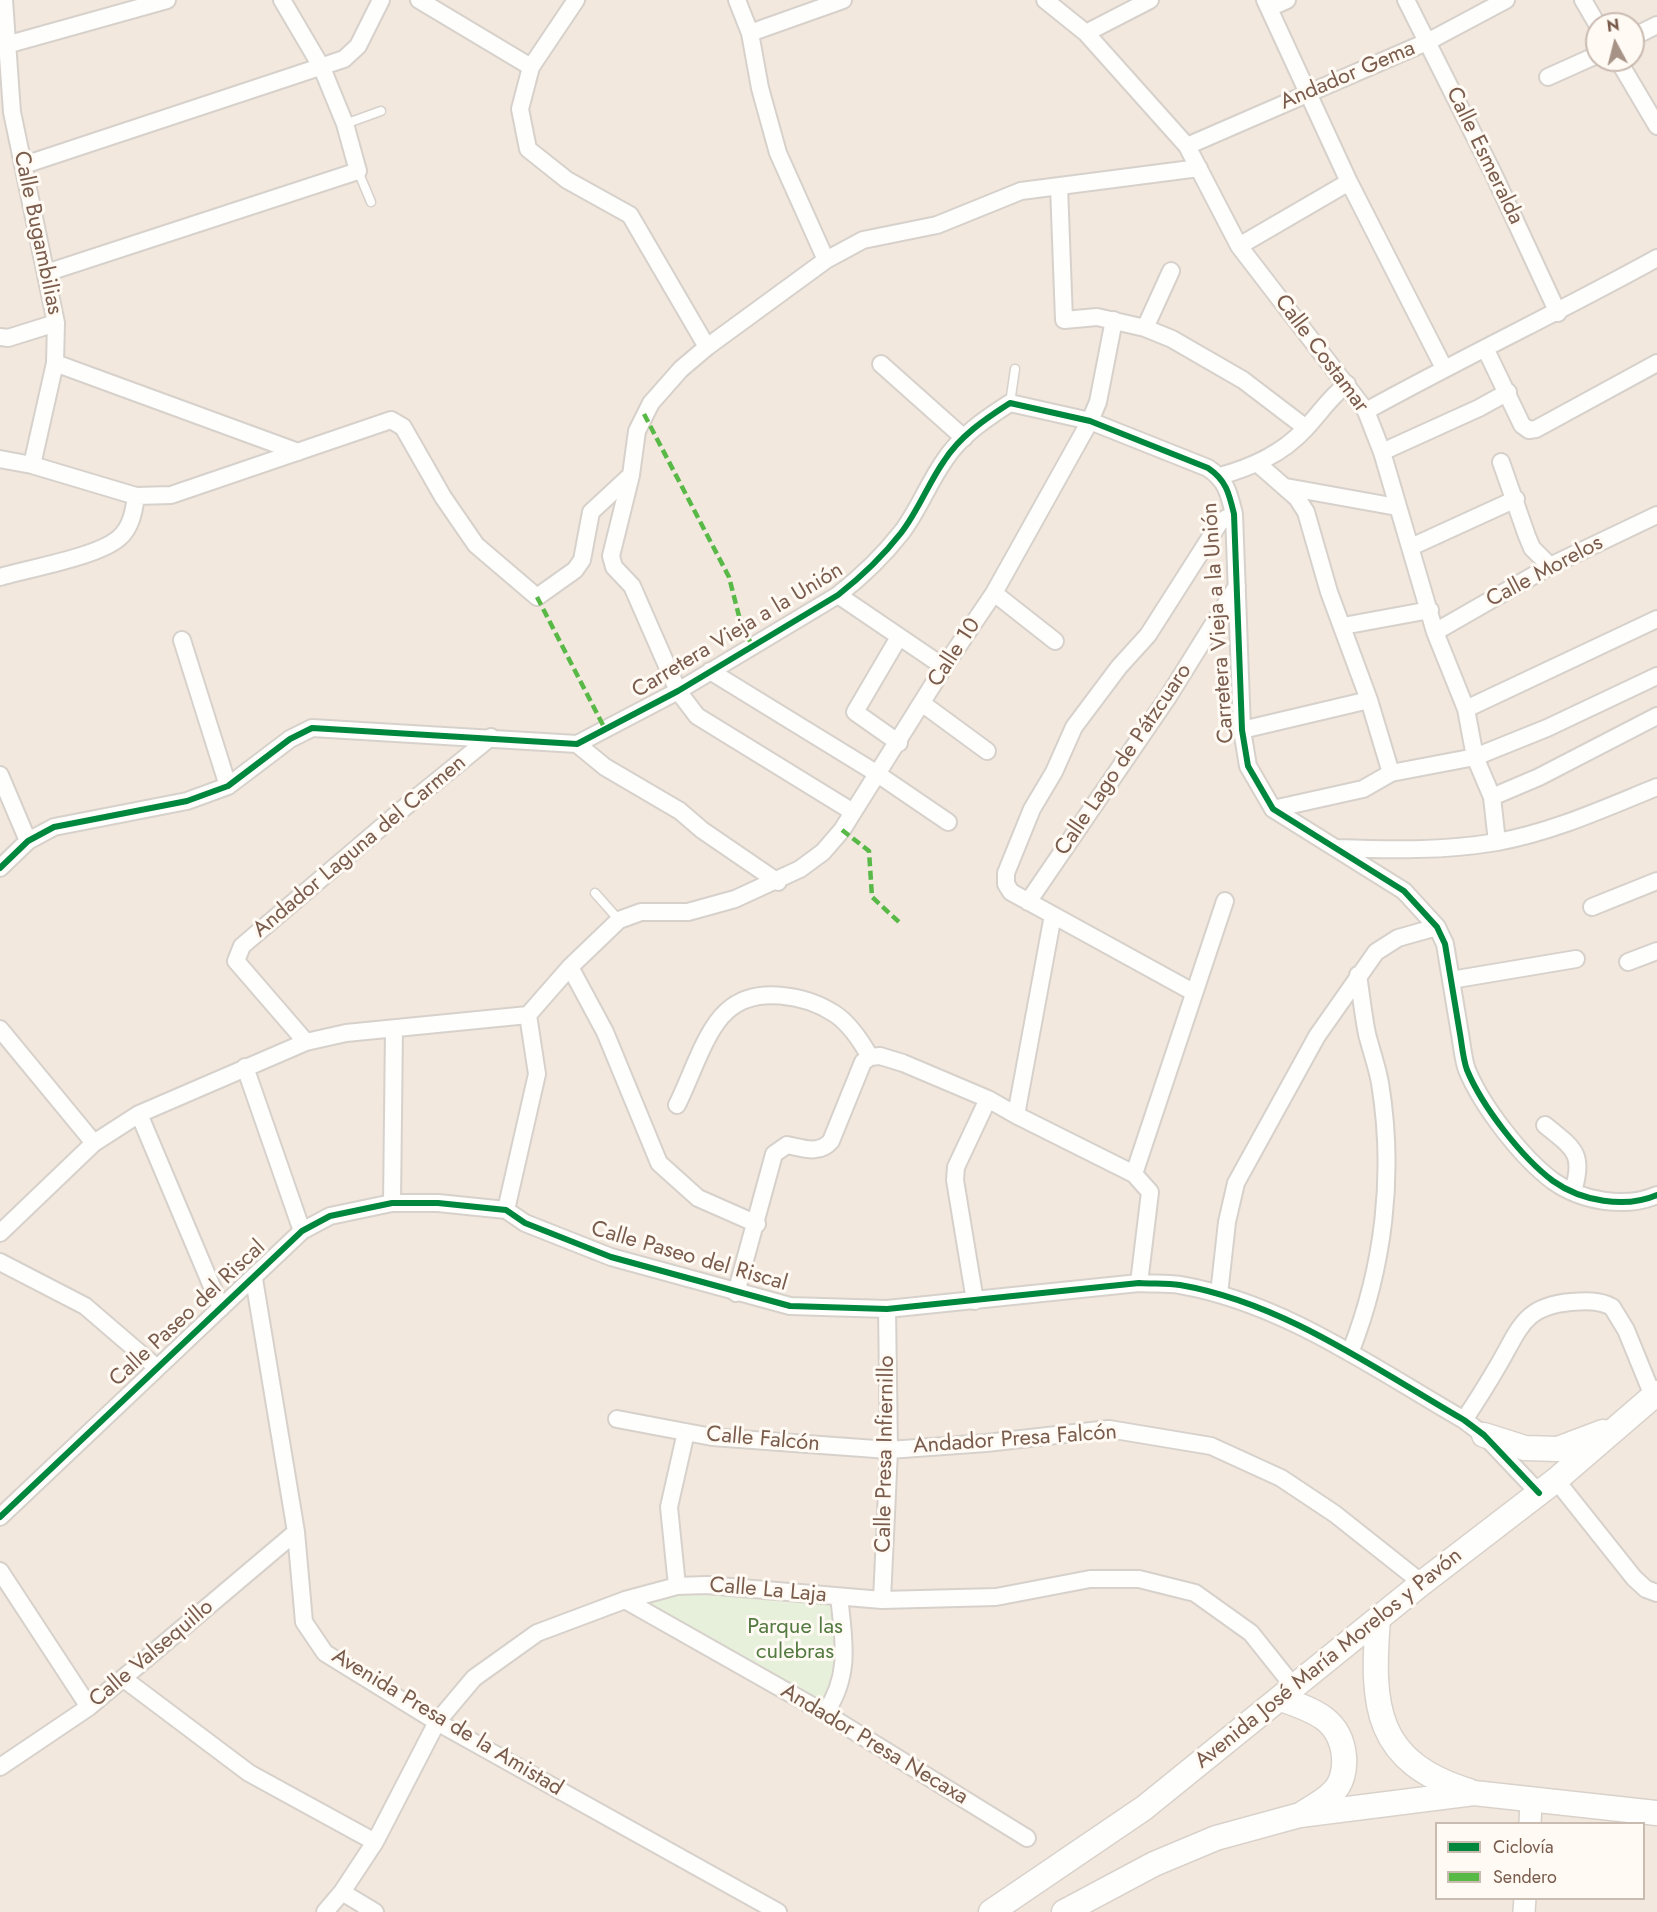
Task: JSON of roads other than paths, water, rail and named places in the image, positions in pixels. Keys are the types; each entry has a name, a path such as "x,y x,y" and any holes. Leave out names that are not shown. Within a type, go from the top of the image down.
{"main road":[{"name":"Avenida José María Morelos y Pavón","path":"992,1912 1144,1808 1422,1583 1547,1486 1655,1395"},
{"path":"1484,1435 1525,1448 1558,1449 1620,1426"},
{"path":"1378,1619 1374,1667 1382,1724 1394,1745 1419,1768 1446,1784 1530,1812 1657,1813"},
{"path":"1287,1693 1334,1724 1343,1744 1345,1769 1334,1791 1300,1815"},
{"path":"1064,1912 1154,1864 1216,1838 1300,1815 1474,1793"}],"street":[{"path":"6,45 167,0"},
{"path":"46,273 358,171 345,124 322,68 282,0"},
{"path":"24,165 344,59 358,46 381,0"},
{"path":"576,0 531,67 520,109 528,149 567,180 630,215 707,347"},
{"path":"737,0 750,33 760,88 778,153 826,260"},
{"path":"750,33 843,0"},
{"name":"Calle Costamar","path":"1045,0 1086,33 1187,147 1239,246 1366,411 1382,452 1435,632 1466,709 1475,757 1492,797 1497,842"},
{"path":"1086,33 1150,0"},
{"path":"1287,0 1267,4 1349,182 1444,368"},
{"name":"Calle Esmeralda","path":"1406,0 1429,41 1558,313"},
{"name":"Andador Gema","path":"1187,147 1306,92 1429,41 1506,0"},
{"path":"426,2 531,67"},
{"name":"Calle Bugambilias","path":"3,3 6,45 6,114 24,165 56,323 55,363 32,465"},
{"path":"1548,77 1585,60"},
{"path":"1624,72 1657,126"},
{"path":"854,812 697,716 678,691 632,586 614,567 611,556 631,475 637,431 644,414 681,369 707,347 826,260 863,240 921,230 1021,190 1199,168"},
{"path":"1239,246 1349,182"},
{"path":"1059,186 1064,320 1097,317 1144,328 1203,355 1243,380 1306,428"},
{"path":"1366,411 1444,368 1486,350 1558,313 1657,258"},
{"path":"1144,328 1170,271"},
{"name":"Calle 10","path":"778,882 823,852 842,830 876,773 899,742 944,667 994,593 1090,421 1098,402 1114,320"},
{"path":"0,337 8,338 56,323"},
{"path":"1486,350 1522,425 1528,430 1536,429 1657,363"},
{"path":"55,363 298,452"},
{"path":"881,364 964,438"},
{"path":"1220,476 1257,463 1285,448 1306,428 1330,397 1347,384"},
{"path":"1382,452 1479,408 1508,392"},
{"name":"Carretera Vieja a la Unión","path":"578,744 678,691 838,595 862,576 901,533 944,460 980,422 1010,403 1090,421 1208,468 1220,476 1230,493 1234,514 1242,730 1248,766 1273,809 1404,891 1437,927"},
{"path":"0,459 32,465 136,496 171,495 391,420 403,427 443,497 476,545 537,597 574,570 582,560 591,512 631,475"},
{"path":"1501,462 1532,548 1550,566"},
{"path":"1257,463 1298,498 1306,512 1323,572 1369,700 1391,773"},
{"path":"1284,487 1397,507"},
{"path":"0,577 96,550 120,538 134,516 136,496"},
{"path":"1411,547 1516,499"},
{"path":"1193,992 1011,892 1006,884 1006,873 1032,810 1054,772 1074,728 1119,667 1148,635 1220,522 1234,514"},
{"name":"Calle Morelos","path":"1435,632 1550,566 1657,515"},
{"name":"Calle Lago de Pátzcuaro","path":"1028,902 1168,697 1237,585"},
{"path":"994,593 1055,641"},
{"path":"838,595 944,667"},
{"path":"1343,626 1430,610"},
{"path":"1466,709 1657,619"},
{"path":"899,637 855,712 899,742"},
{"path":"182,640 228,786"},
{"path":"710,671 876,773 948,822"},
{"path":"1273,809 1363,789 1391,773 1475,757 1547,728 1657,676"},
{"path":"1242,730 1369,700"},
{"path":"923,704 987,751"},
{"path":"1492,797 1539,777 1657,716"},
{"path":"0,868 28,841 54,827 187,801 228,786 290,739 312,728 578,744 605,767 680,811 702,830 778,882"},
{"name":"Andador Laguna del Carmen","path":"306,1042 236,961 242,946 491,737"},
{"path":"0,775 28,841"},
{"path":"1333,848 1411,850 1497,842 1552,828 1657,787"},
{"path":"1592,906 1657,881"},
{"path":"0,1233 94,1143 138,1114 306,1042 346,1033 528,1014 570,967 620,920 641,912 688,912 735,899 778,882"},
{"path":"1134,1174 1225,901"},
{"path":"1016,1115 1053,915"},
{"path":"1220,1294 1227,1222 1236,1183 1317,1036 1376,952 1398,938 1437,927 1445,944 1467,1068 1487,1108 1526,1155 1553,1181 1573,1191 1612,1203 1648,1199 1657,1195"},
{"path":"1628,962 1657,951"},
{"path":"1450,980 1576,959"},
{"path":"570,967 605,1032 659,1163 698,1198 757,1224"},
{"path":"1350,1353 1362,1322 1377,1269 1388,1181 1380,1083 1367,1033 1358,975"},
{"path":"677,1105 715,1025 727,1010 754,996 780,996 815,1002 837,1015 860,1039 870,1057"},
{"path":"506,1210 537,1074 528,1014"},
{"path":"0,1029 94,1143"},
{"path":"392,1203 394,1029"},
{"path":"735,1293 757,1224 774,1154 787,1145 816,1151 825,1148 831,1141 863,1062 870,1057 880,1056 903,1063 988,1099 1134,1174 1150,1192 1139,1283"},
{"path":"245,1067 302,1231"},
{"path":"975,1300 955,1180 956,1167 966,1152 988,1099"},
{"path":"138,1114 221,1308"},
{"path":"1545,1125 1570,1146 1577,1156 1580,1170 1573,1191"},
{"name":"Calle Paseo del Riscal","path":"0,1517 156,1367 254,1279 302,1231 330,1216 392,1203 438,1203 506,1210 525,1223 611,1257 735,1293 790,1306 887,1309 1139,1283 1179,1285 1220,1294 1293,1323 1350,1353 1464,1420 1547,1486 1634,1578 1653,1587"},
{"path":"0,1262 85,1306 156,1367"},
{"name":"Avenida Presa de la Amistad","path":"254,1279 296,1532 304,1622 325,1653 437,1722 778,1912"},
{"path":"1464,1420 1517,1330 1529,1315 1553,1304 1596,1302 1612,1307 1626,1330 1655,1395"},
{"name":"Calle Presa Infiernillo","path":"882,1600 889,1450 887,1309"},
{"path":"617,1419 686,1432"},
{"name":"Andador Presa Falcón","path":"889,1450 986,1443 1109,1429 1211,1446 1281,1478 1335,1514 1422,1583"},
{"name":"Calle Falcón","path":"677,1586 669,1507 686,1432 712,1437 889,1450"},
{"name":"Calle Valsequillo","path":"0,1767 89,1707 296,1532"},
{"path":"0,1571 89,1707"},
{"name":"Calle La Laja","path":"326,1912 375,1842 437,1722 474,1678 537,1633 625,1600 677,1586 707,1585 882,1600 996,1597 1090,1580 1138,1579 1195,1593 1251,1633 1287,1693"},
{"path":"825,1713 841,1685 844,1643 839,1597"},
{"name":"Andador Presa Necaxa","path":"625,1600 825,1713 1027,1838"},
{"path":"124,1679 249,1773 375,1842"},
{"path":"342,1892 375,1912"}],"lane":[{"path":"345,124 381,111"},
{"path":"358,171 371,202"},
{"path":"1010,403 1015,369"},
{"path":"595,893 620,920"}],"park label":[{"name":"Parque las culebras","path":"795,1640"}]}
